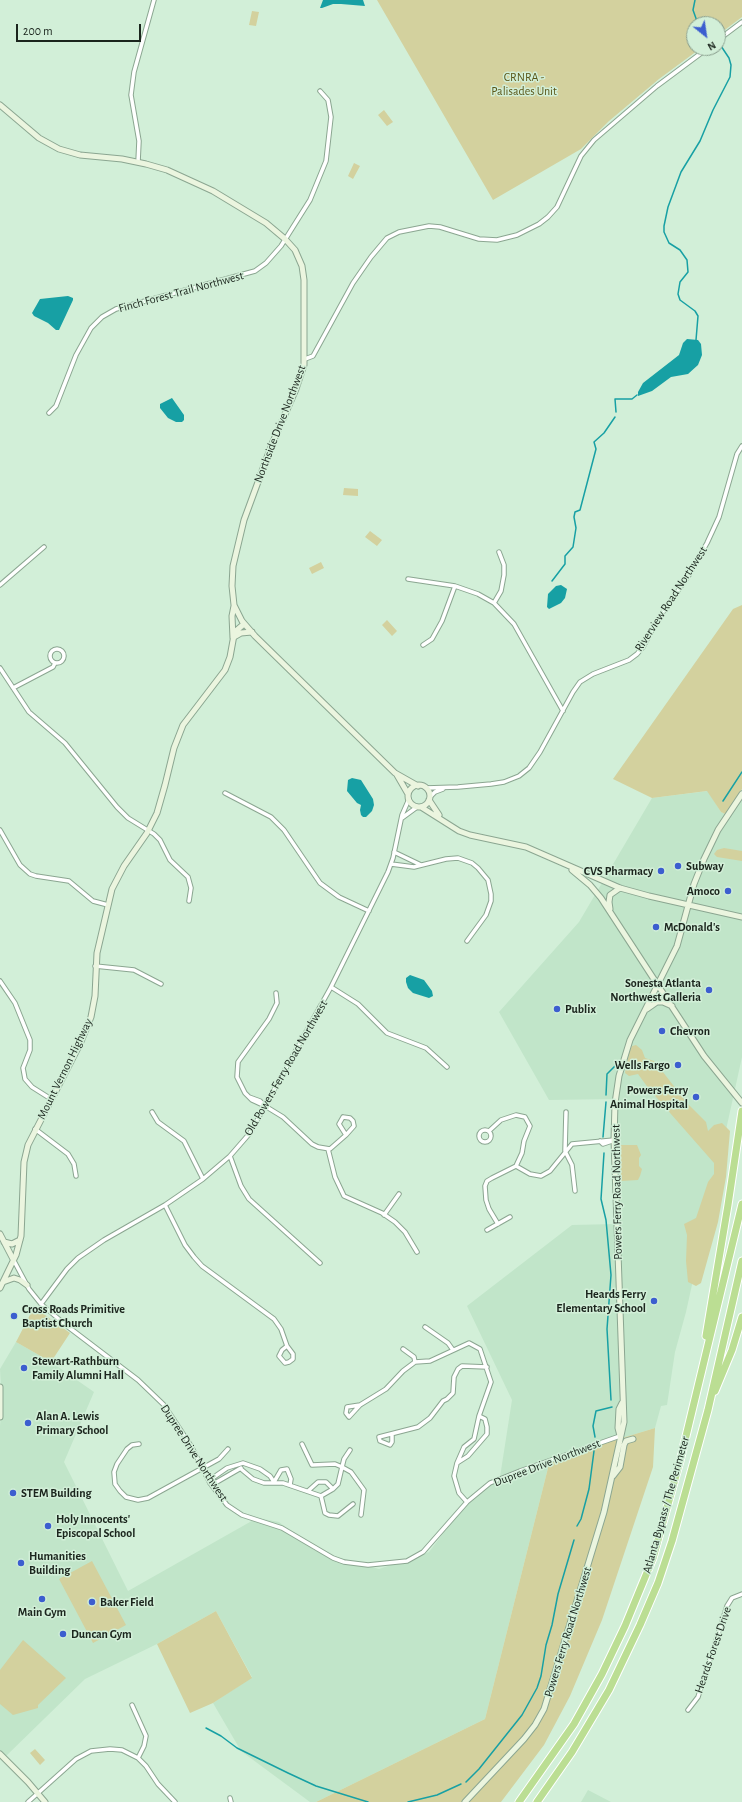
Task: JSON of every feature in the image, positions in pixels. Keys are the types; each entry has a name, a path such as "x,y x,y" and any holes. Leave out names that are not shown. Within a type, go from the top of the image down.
{"highway":[{"path":"694,1399 717,1274 742,1111"},
{"name":"Atlanta Bypass / The Perimeter","path":"519,1802 574,1724 615,1648 636,1603 653,1558 680,1461 742,1204"},
{"name":"Atlanta Bypass / The Perimeter","path":"537,1802 572,1752 618,1673 640,1625 672,1541 708,1410 742,1261"},
{"path":"708,1410 732,1350 742,1317"}],"main road":[{"name":"Northside Drive Northwest","path":"0,105 39,138 59,149 80,155 138,162 167,170 214,191 257,216 286,239 299,258 304,274 305,359 300,377 272,444 244,520 233,566 232,586 234,605 244,624 395,773 409,796"},
{"path":"234,605 232,616 233,638 241,633 252,632"},
{"name":"Mount Vernon Highway","path":"0,1288 14,1259 20,1240 22,1228 25,1156 35,1129 80,1044 91,1017 95,996 95,966 108,905 119,874 149,830 163,796 179,732 187,717 217,683 225,670 230,657 233,638 236,632 244,624"},
{"name":"Northside Drive Northwest","path":"395,773 418,786"},
{"path":"445,821 434,810 426,788 418,786 412,788 409,796 411,804 445,821 459,831 526,848 551,857 567,866 620,888 688,905 742,916"},
{"name":"Powers Ferry Road Northwest","path":"466,1802 524,1740 544,1709 585,1577 612,1476 620,1436 618,1428 619,1409 622,1403 614,1140 615,1103 619,1076 630,1040 677,946 699,871 710,844 742,794"},
{"path":"419,807 427,804 430,799"},
{"path":"567,866 590,885 612,913 712,1068 742,1103"},
{"path":"612,913 609,897 613,891 620,888"},
{"path":"644,1012 657,1002 663,1002 672,1007"},
{"path":"0,1234 14,1259"},
{"path":"4,1242 12,1244 20,1240"},
{"path":"3,1282 11,1279 17,1279 26,1285"},
{"path":"0,1387 0,1417"},
{"path":"612,1476 620,1467 626,1441 633,1439"},
{"path":"0,1754 45,1802"}],"street":[{"path":"138,162 139,141 131,95 134,72 154,0"},
{"path":"726,34 742,22"},
{"path":"305,359 313,356 353,283 371,257 387,238 399,232 429,226 440,227 479,239 497,240 517,235 539,224 557,207 581,156 594,140 650,91 697,56"},
{"name":"Finch Forest Trail Northwest","path":"49,413 56,406 76,355 91,328 102,317 116,309 255,271 266,263 286,239 310,200 326,161 331,117 328,100 320,91"},
{"name":"Riverview Road Northwest","path":"426,788 504,782 519,776 529,768 540,752 580,682 593,674 629,660 643,647 658,618 689,575 707,544 719,517 736,454 742,446"},
{"path":"0,585 44,547"},
{"path":"494,603 501,591 504,575 504,565 499,552"},
{"path":"408,579 455,586 478,594 494,603 514,624 563,711"},
{"path":"423,645 432,639 442,621 455,586"},
{"path":"13,688 53,667 55,663"},
{"path":"0,668 29,712 65,743 117,807 128,818 149,830 160,840 170,860 188,877 191,888 189,901"},
{"name":"Riverview Road Northwest","path":"430,799 435,792 448,787"},
{"path":"225,793 271,817 284,830 320,883 339,897 369,911"},
{"name":"Old Powers Ferry Road Northwest","path":"41,1304 67,1268 78,1258 104,1240 165,1205 202,1179 230,1156 250,1132 331,987 369,911 391,864 401,818 409,796"},
{"path":"401,818 419,807"},
{"path":"0,830 20,865 30,874 69,880 93,901 108,905"},
{"path":"394,852 421,865"},
{"path":"391,864 414,867 446,858 458,858 472,863 484,874 490,887 489,908 467,942"},
{"path":"95,966 134,970 161,984"},
{"path":"0,981 15,1003 30,1040 30,1050 23,1068 25,1079 32,1087 52,1099"},
{"path":"331,987 358,1004 387,1033 426,1048 447,1067"},
{"path":"276,993 277,1003 269,1019 238,1062 237,1077 245,1093 249,1097 259,1105 265,1106 283,1117 312,1144 322,1149 334,1147 346,1135 354,1126 353,1121 347,1117 340,1120 339,1124 346,1135"},
{"path":"152,1112 158,1122 184,1141 202,1179"},
{"path":"566,1112 565,1151 572,1165 575,1191"},
{"path":"489,1131 495,1124 507,1117 521,1116 528,1121 530,1126 524,1141 522,1153 516,1166 487,1181 485,1186 486,1200 489,1209 498,1224"},
{"path":"35,1129 68,1154 74,1164 76,1176"},
{"path":"516,1166 530,1174 541,1176 550,1171 572,1144 600,1141 603,1144 614,1140"},
{"path":"328,1149 335,1177 344,1196 384,1215 395,1222 405,1232 416,1252"},
{"path":"230,1156 241,1186 249,1199 320,1263"},
{"path":"384,1215 399,1194"},
{"path":"165,1205 185,1245 194,1258 202,1266 274,1319 285,1336 288,1346 293,1354 293,1359 285,1363 279,1356 282,1350 288,1346"},
{"path":"487,1230 510,1217"},
{"name":"Dupree Drive Northwest","path":"14,1259 26,1285 41,1304 154,1394 173,1416 210,1483 220,1497 236,1512 248,1518 282,1528 333,1558 356,1565 398,1563 416,1556 429,1546 467,1502 490,1484 502,1477 620,1436"},
{"path":"425,1328 448,1343 453,1350"},
{"path":"360,1405 386,1389 403,1371 415,1362 430,1360 468,1343 480,1349 491,1382 479,1416 474,1439 464,1447 459,1455 454,1476 459,1493 467,1502"},
{"path":"403,1348 414,1357 415,1362"},
{"path":"392,1434 392,1442 390,1445 380,1441 379,1437 418,1427 430,1418 443,1401 453,1393 454,1377 458,1369 462,1366 487,1367"},
{"path":"457,1463 468,1456 487,1434 488,1427 485,1419 479,1416"},
{"path":"139,1444 132,1445 127,1449 117,1464 114,1472 114,1480 117,1488 122,1494 138,1500 148,1498 202,1469 219,1459 228,1449"},
{"path":"302,1444 312,1465 335,1464 342,1467 354,1476 364,1490 361,1515"},
{"path":"241,1469 253,1479 264,1483 274,1482 290,1485 321,1496 333,1490 338,1484 344,1459 350,1450"},
{"path":"210,1483 216,1483 241,1469 243,1463"},
{"path":"210,1483 214,1477 227,1468 243,1463 270,1476 274,1482"},
{"path":"274,1482 281,1470 287,1469 291,1479 290,1485"},
{"path":"308,1491 318,1482 326,1482 333,1490"},
{"path":"321,1496 326,1513 329,1515 338,1516 353,1504"},
{"name":"Heards Forest Drive","path":"688,1710 698,1697 727,1606 732,1598 742,1594"},
{"path":"132,1705 146,1736 144,1746 138,1758"},
{"path":"28,1802 76,1759 91,1751 116,1749 128,1752 138,1758 146,1766 158,1784 175,1802"}],"shaded area":[{"path":"742,789 742,1057 686,1312 675,1352 667,1405 661,1406 655,1428 550,1460 485,1719 316,1802 310,1802 241,1751 213,1703 252,1677 216,1611 157,1644 85,1679 4,1758 0,1755 0,1426 2,1405 0,1369 16,1342 51,1362 94,1392 64,1462 128,1591 257,1518 279,1522 314,1550 379,1569 429,1552 467,1502 500,1477 512,1400 467,1306 572,1225 616,1224 616,1099 549,1100 499,1012 579,922 652,798 708,791 721,812 725,814"},
{"path":"588,1790 611,1802 581,1802"}],"green space":[{"name":"CRNRA - Palisades Unit","path":"377,0 742,0 742,17 726,29 726,16 686,16 686,56 690,56 659,79 609,121 581,149 493,200"},
{"path":"252,11 259,12 256,26 249,25"},
{"path":"384,110 393,122 387,126 378,115"},
{"path":"354,163 360,166 353,179 348,176"},
{"path":"344,488 358,489 358,496 343,495"},
{"path":"370,531 382,540 377,546 365,537"},
{"path":"321,562 324,568 312,574 309,568"},
{"path":"742,605 742,789 725,814 721,812 707,791 652,798 613,779 733,609"},
{"path":"387,620 397,631 392,636 382,625"},
{"path":"724,848 742,851 742,861 717,857 714,854 717,850"},
{"path":"636,1045 642,1050 645,1058 654,1061 687,1103 706,1122 708,1131 714,1125 722,1123 730,1131 726,1177 718,1222 701,1283 696,1286 688,1282 686,1261 687,1235 684,1224 696,1218 708,1182 714,1174 714,1163 649,1089 638,1074 629,1076 625,1073 629,1053 632,1046"},
{"path":"621,1145 637,1145 641,1155 639,1158 639,1166 642,1169 640,1176 638,1180 621,1181"},
{"path":"34,1307 70,1333 51,1362 16,1342"},
{"path":"655,1428 653,1467 602,1620 570,1696 544,1745 501,1802 316,1802 485,1719 550,1460"},
{"name":"Baker Field","path":"92,1561 126,1625 93,1643 59,1579"},
{"path":"216,1611 252,1678 213,1703 190,1713 157,1644"},
{"path":"23,1640 66,1678 38,1705 38,1708 13,1715 0,1704 0,1670"},
{"path":"35,1749 45,1760 40,1765 30,1753"}],"water":[{"path":"323,0 363,0 365,6 333,4 320,8"},
{"path":"68,296 73,298 73,300 59,330 56,330 48,323 34,316 32,313 40,299"},
{"path":"687,339 698,340 701,344 702,355 698,365 688,374 671,377 652,391 638,396 638,392 643,383 679,355 683,343"},
{"path":"172,398 184,415 184,420 182,422 176,422 168,418 160,408 160,404"},
{"path":"561,585 567,589 565,598 561,603 549,609 547,607 548,594 556,586"},
{"path":"352,778 361,780 373,799 374,805 372,811 366,817 361,815 361,805 357,803 347,791 348,780"},
{"path":"410,975 424,980 432,991 433,996 429,998 413,993 408,988 406,982 406,978"}],"waterway":[{"path":"695,0 693,10 695,16"},
{"path":"696,340 698,316 695,311 680,300 678,294 680,282 688,272 687,260 680,250 669,243 664,232 664,226 668,207 681,172 700,141 713,110 730,77 731,65 726,54"},
{"path":"616,412 615,399 632,399 637,395"},
{"path":"552,581 565,564 565,556 573,547 576,528 574,517 575,512 580,510 596,449 594,442 604,433 615,417"},
{"path":"723,801 742,772"},
{"path":"606,1095 607,1074 620,1061"},
{"path":"603,1137 606,1102"},
{"path":"604,1153 601,1199 606,1220 611,1275 607,1329 611,1400"},
{"path":"595,1437 593,1426 596,1411 612,1407"},
{"path":"577,1526 581,1519 589,1489 594,1451"},
{"path":"466,1782 479,1769 522,1715 537,1688 541,1676 546,1645 552,1625 558,1594 574,1540"},
{"path":"206,1728 221,1736 237,1748 316,1786 368,1802"},
{"path":"408,1802 437,1795 461,1784"}],"place":[{"name":"Subway","path":"678,866"},
{"name":"CVS Pharmacy","path":"661,871"},
{"name":"Amoco","path":"728,891"},
{"name":"McDonald's","path":"656,927"},
{"name":"Sonesta Atlanta Northwest Galleria","path":"709,990"},
{"name":"Publix","path":"557,1009"},
{"name":"Chevron","path":"662,1031"},
{"name":"Wells Fargo","path":"678,1065"},
{"name":"Powers Ferry Animal Hospital","path":"696,1097"},
{"name":"Heards Ferry Elementary School","path":"654,1301"},
{"name":"Cross Roads Primitive Baptist Church","path":"14,1316"},
{"name":"Stewart-Rathburn Family Alumni Hall","path":"24,1368"},
{"name":"Alan A. Lewis Primary School","path":"28,1423"},
{"name":"STEM Building","path":"13,1493"},
{"name":"Holy Innocents' Episcopal School","path":"48,1526"},
{"name":"Humanities Building","path":"21,1563"},
{"name":"Main Gym","path":"42,1599"},
{"name":"Baker Field","path":"92,1602"},
{"name":"Duncan Gym","path":"63,1634"}]}
